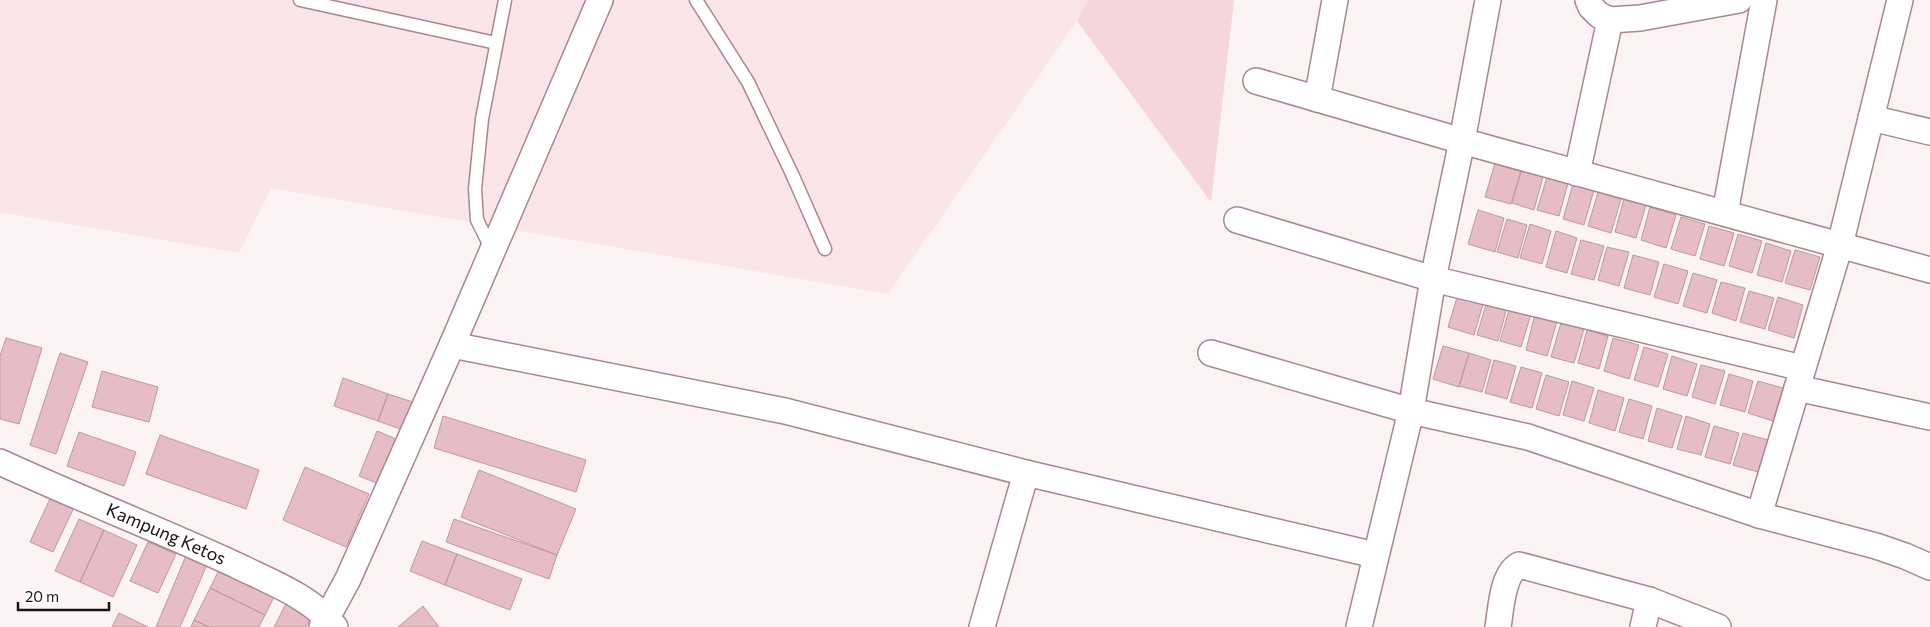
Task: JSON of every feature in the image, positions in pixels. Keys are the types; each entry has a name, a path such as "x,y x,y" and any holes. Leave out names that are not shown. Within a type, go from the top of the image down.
{"street":[{"path":"328,624 493,252 600,0"},
{"path":"1317,99 1335,0"},
{"path":"1360,627 1375,555 1411,411 1433,279 1462,141 1488,0"},
{"path":"1588,0 1591,7 1599,15 1610,20 1640,18 1669,6 1739,0"},
{"path":"1725,213 1764,0"},
{"path":"1759,515 1840,245 1900,0"},
{"path":"1577,173 1610,20"},
{"path":"1256,81 1462,141 1930,270"},
{"path":"1871,118 1930,132"},
{"path":"1237,220 1433,279 1799,378 1930,417"},
{"path":"452,345 785,411 1026,472 1375,555"},
{"path":"1211,353 1411,411 1528,437 1759,515 1876,546 1905,556 1930,568"},
{"name":"Kampung Ketos","path":"0,462 200,548 260,577 312,605 328,624"},
{"path":"982,627 1026,472"},
{"path":"1498,627 1506,580 1514,568 1519,565 1650,600 1718,627"},
{"path":"1643,627 1650,600"}],"lane":[{"path":"300,0 496,43"},
{"path":"493,252 477,220 475,189 482,119 505,0"},
{"path":"696,0 748,82 793,176 825,249"}],"shaded area":[{"path":"0,0 1088,0 1077,21 888,294 271,188 239,253 0,212"},
{"path":"1088,0 1234,0 1211,202 1077,21"}],"building":[{"path":"1495,163 1521,171 1511,204 1485,197"},
{"path":"1521,171 1543,177 1534,210 1512,203"},
{"path":"1547,177 1568,183 1559,216 1537,210"},
{"path":"1573,184 1594,190 1584,225 1563,219"},
{"path":"1598,192 1621,199 1611,233 1588,226"},
{"path":"1624,199 1646,205 1636,238 1615,232"},
{"path":"1650,207 1676,215 1666,248 1641,240"},
{"path":"1478,210 1504,218 1495,252 1468,244"},
{"path":"1681,217 1705,224 1695,256 1671,249"},
{"path":"1507,219 1527,225 1518,258 1497,252"},
{"path":"1530,224 1551,231 1542,264 1520,258"},
{"path":"1709,226 1734,233 1724,266 1700,259"},
{"path":"1556,231 1577,238 1567,273 1546,267"},
{"path":"1738,234 1762,241 1752,273 1729,266"},
{"path":"1581,240 1604,246 1594,280 1571,274"},
{"path":"1766,243 1791,251 1782,282 1757,275"},
{"path":"1607,247 1629,252 1619,286 1598,280"},
{"path":"1795,250 1820,257 1810,290 1785,283"},
{"path":"1633,255 1659,262 1650,295 1624,288"},
{"path":"1664,264 1688,271 1678,304 1654,297"},
{"path":"1693,273 1717,280 1707,313 1683,306"},
{"path":"1721,282 1745,288 1736,321 1712,313"},
{"path":"1749,291 1774,298 1765,329 1740,322"},
{"path":"1458,294 1484,301 1474,335 1448,327"},
{"path":"1778,297 1803,305 1794,338 1768,330"},
{"path":"1487,301 1507,307 1498,341 1477,335"},
{"path":"1510,307 1531,314 1521,347 1500,341"},
{"path":"1535,314 1557,321 1547,356 1526,350"},
{"path":"1561,323 1584,329 1574,363 1551,357"},
{"path":"1587,330 1608,336 1599,369 1578,363"},
{"path":"6,338 42,348 19,424 0,419 0,356"},
{"path":"1613,338 1639,345 1629,379 1604,371"},
{"path":"1443,346 1469,353 1459,387 1433,379"},
{"path":"1644,347 1668,354 1658,387 1634,380"},
{"path":"60,353 88,362 56,454 30,445"},
{"path":"1469,353 1491,360 1482,392 1459,386"},
{"path":"1672,356 1697,364 1687,396 1663,389"},
{"path":"1494,360 1516,366 1507,399 1485,393"},
{"path":"1701,365 1725,371 1715,404 1692,397"},
{"path":"1521,367 1542,373 1532,408 1510,402"},
{"path":"102,371 158,387 149,422 92,407"},
{"path":"1729,374 1753,381 1745,412 1720,405"},
{"path":"1546,375 1569,382 1559,416 1536,409"},
{"path":"343,378 388,394 378,421 334,406"},
{"path":"1572,381 1594,388 1584,421 1563,415"},
{"path":"1758,381 1783,388 1773,421 1748,413"},
{"path":"1598,390 1624,398 1615,431 1589,423"},
{"path":"388,394 413,402 403,430 378,421"},
{"path":"1629,399 1652,406 1643,439 1619,432"},
{"path":"1657,408 1682,416 1672,448 1648,441"},
{"path":"443,416 586,460 576,492 434,448"},
{"path":"1686,416 1710,424 1701,455 1677,449"},
{"path":"1714,426 1739,433 1730,464 1705,457"},
{"path":"377,431 396,439 379,484 359,476"},
{"path":"79,432 136,452 124,486 67,466"},
{"path":"1743,433 1768,440 1758,472 1733,465"},
{"path":"160,435 259,470 246,509 146,474"},
{"path":"305,467 369,494 346,547 283,520"},
{"path":"479,470 576,509 557,555 461,517"},
{"path":"53,492 76,503 53,552 30,542"},
{"path":"79,519 104,530 80,582 55,571"},
{"path":"454,519 557,555 549,579 446,542"},
{"path":"104,530 137,545 113,597 80,582"},
{"path":"422,541 457,554 445,585 410,571"},
{"path":"148,542 176,554 158,593 130,581"},
{"path":"188,551 209,560 180,627 156,627"},
{"path":"457,554 522,579 510,610 445,585"},
{"path":"222,564 277,591 265,615 210,588"},
{"path":"210,588 265,615 259,627 209,627 194,620"},
{"path":"289,598 314,610 306,627 274,627"},
{"path":"423,606 439,627 398,627"},
{"path":"119,613 148,627 112,627"},
{"path":"194,620 209,627 191,627"}]}
